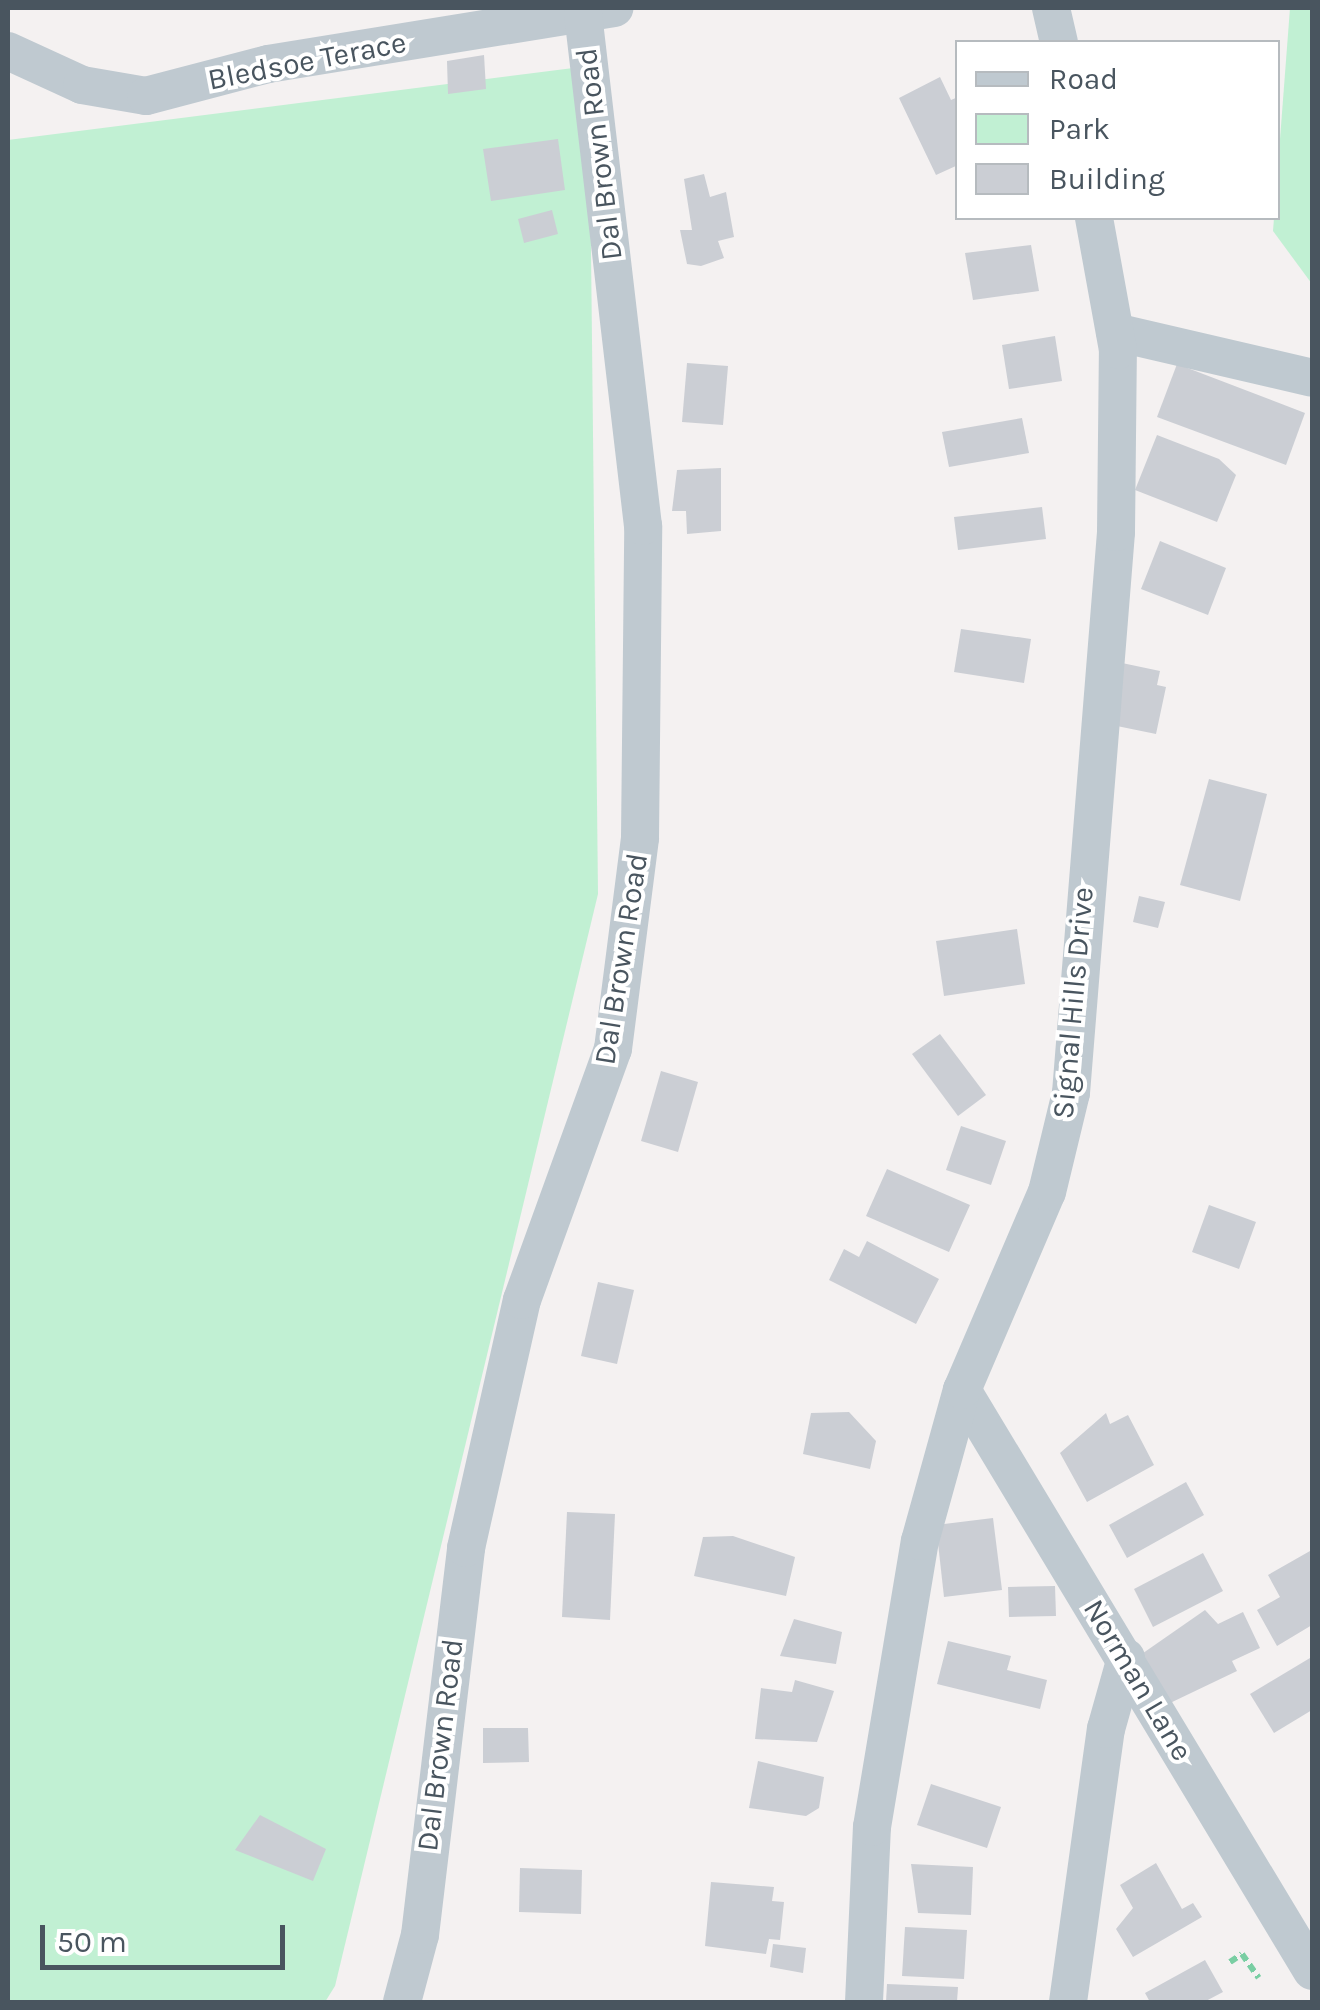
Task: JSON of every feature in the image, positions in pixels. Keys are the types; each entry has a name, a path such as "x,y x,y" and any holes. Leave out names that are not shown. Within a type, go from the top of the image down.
{"street":[{"path":"1052,8 1059,40"},
{"name":"Bledsoe Terace","path":"8,52 82,85 146,96 268,64 599,11"},
{"name":"Dal Brown Road","path":"402,2002 420,1935 466,1548 522,1300 613,1049 640,838 643,526 599,11"},
{"name":"Signal Hills Drive","path":"864,2002 872,1827 920,1541 962,1390 1046,1192 1071,1093 1116,532 1115,332 1094,220"},
{"path":"1115,332 1312,378"},
{"name":"Norman Lane","path":"962,1390 1312,1970"},
{"path":"1068,2002 1106,1729 1126,1658"}],"path":[{"path":"1230,1962 1242,1954 1260,1978"}],"green space":[{"path":"1290,8 1312,8 1312,284 1273,231 1274,220 1280,220 1280,139"},
{"path":"589,66 598,894 335,1986 325,2002 8,2002 8,140"}],"building":[{"path":"484,55 486,89 448,94 447,61"},
{"path":"940,77 951,100 955,98 955,166 936,175 899,98"},
{"path":"558,139 565,190 491,201 483,149"},
{"path":"704,174 710,197 726,192 734,237 718,241 724,258 701,266 687,264 680,230 692,230 684,179"},
{"path":"552,210 558,234 524,243 518,219"},
{"path":"1031,245 1039,291 973,300 965,253"},
{"path":"1055,336 1062,381 1009,389 1002,345"},
{"path":"687,363 728,366 723,425 682,422"},
{"path":"1177,364 1305,413 1286,465 1157,417"},
{"path":"1022,418 1029,453 949,467 942,432"},
{"path":"1157,435 1219,459 1236,475 1217,522 1135,490"},
{"path":"721,468 721,531 687,534 686,511 672,511 677,470"},
{"path":"1042,507 1046,539 958,550 954,517"},
{"path":"1160,541 1226,568 1208,615 1141,589"},
{"path":"961,629 1031,639 1024,683 954,672"},
{"path":"1122,663 1160,671 1157,685 1166,687 1156,734 1112,725"},
{"path":"1209,779 1267,794 1240,901 1180,885"},
{"path":"1139,896 1165,902 1158,928 1133,922"},
{"path":"1017,929 1025,984 944,996 936,941"},
{"path":"940,1034 986,1095 958,1116 912,1054"},
{"path":"661,1071 698,1082 678,1152 641,1141"},
{"path":"961,1126 1006,1141 991,1185 946,1170"},
{"path":"887,1169 970,1205 949,1252 866,1216"},
{"path":"1209,1205 1256,1222 1239,1269 1192,1252"},
{"path":"867,1241 939,1279 916,1324 829,1280 844,1249 859,1257"},
{"path":"598,1282 634,1290 617,1364 581,1356"},
{"path":"849,1412 876,1441 870,1469 803,1454 811,1413"},
{"path":"1106,1413 1110,1424 1128,1415 1154,1465 1087,1502 1060,1453"},
{"path":"1186,1482 1204,1515 1127,1558 1109,1525"},
{"path":"567,1512 615,1514 610,1620 562,1617"},
{"path":"993,1518 1002,1590 944,1597 936,1525"},
{"path":"733,1536 795,1557 786,1596 694,1576 703,1537"},
{"path":"1310,1551 1312,1625 1277,1646 1257,1610 1280,1597 1268,1575"},
{"path":"1203,1553 1223,1591 1153,1627 1134,1589"},
{"path":"1055,1586 1056,1616 1009,1617 1008,1587"},
{"path":"1205,1610 1218,1624 1243,1612 1260,1648 1232,1661 1237,1671 1168,1704 1136,1658"},
{"path":"794,1619 842,1632 836,1664 780,1656"},
{"path":"948,1641 1011,1656 1007,1670 1047,1680 1040,1709 937,1684"},
{"path":"1310,1658 1312,1710 1274,1733 1250,1694"},
{"path":"795,1680 834,1691 817,1742 755,1739 761,1688 792,1692"},
{"path":"483,1728 528,1728 529,1762 483,1763"},
{"path":"758,1761 824,1777 819,1808 806,1816 749,1808"},
{"path":"931,1784 1001,1807 987,1848 917,1825"},
{"path":"260,1815 326,1849 313,1881 235,1850"},
{"path":"1156,1863 1182,1909 1193,1903 1202,1917 1133,1957 1116,1929 1133,1908 1120,1885"},
{"path":"911,1864 973,1867 971,1915 918,1913"},
{"path":"520,1868 582,1870 581,1914 519,1912"},
{"path":"711,1882 774,1887 772,1901 784,1902 780,1940 769,1939 766,1954 705,1946"},
{"path":"905,1927 967,1930 964,1979 902,1976"},
{"path":"773,1944 806,1948 803,1973 770,1967"},
{"path":"1205,1960 1223,1992 1204,2002 1150,2002 1145,1993"},
{"path":"887,1984 958,1987 957,2002 886,2002"}]}
